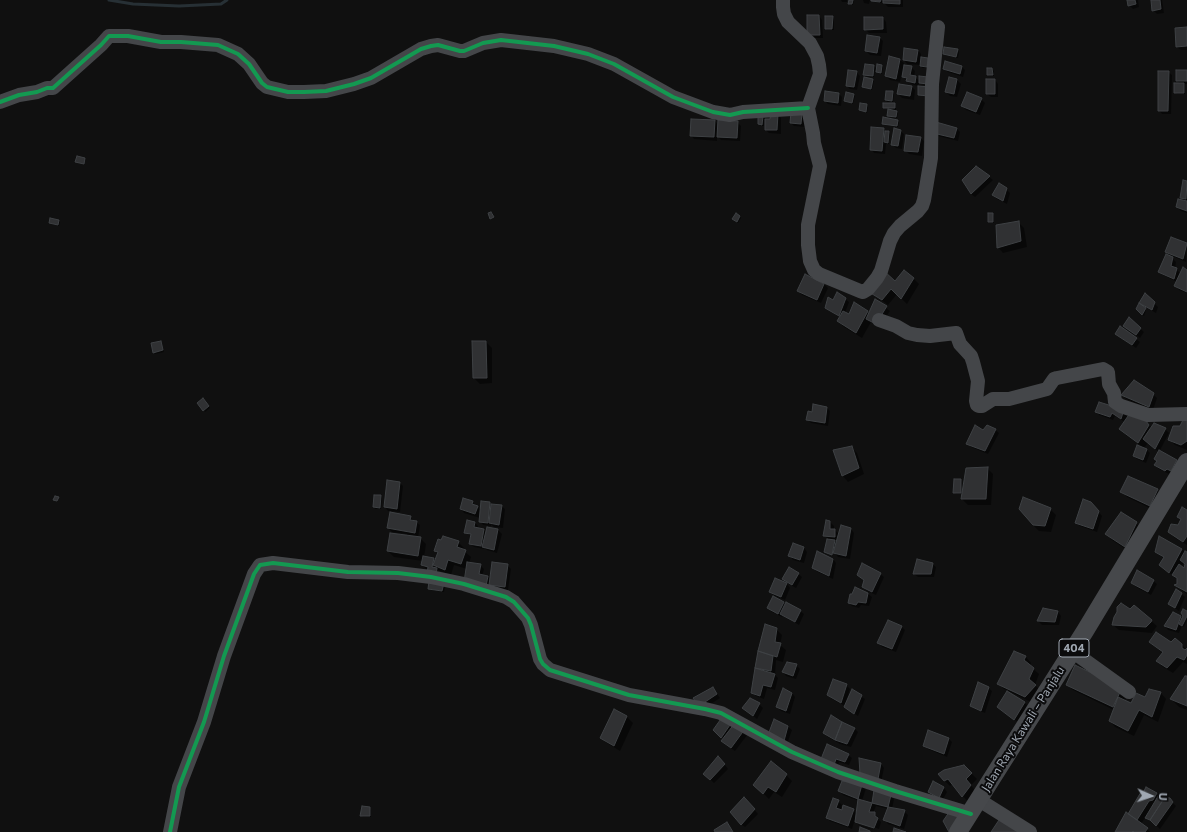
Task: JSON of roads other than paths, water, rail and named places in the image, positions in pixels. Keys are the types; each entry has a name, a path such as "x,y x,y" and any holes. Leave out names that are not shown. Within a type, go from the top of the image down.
{"main road":[{"name":"Jalan Raya Kawali – Panjalu","path":"958,832 1072,651 1187,462"}],"street":[{"path":"783,0 784,14 788,22 810,43 817,56 820,74 808,108 814,143 820,166 808,225 810,261 814,270 824,278 856,290 866,291 879,275 894,233 918,211 924,200 931,158 932,79 938,27"},
{"path":"0,102 19,95 37,92 47,88 53,88 109,36 128,36 161,42 218,45 238,54 249,64 262,83 267,87 288,92 326,91 354,84 371,78 421,49 431,46 438,45 464,51 483,43 501,40 554,46 588,54 614,64 673,97 713,112 730,115 742,112 808,108"},
{"path":"879,320 896,326 908,333 917,335 930,336 956,333 960,344 971,356 973,362 978,381 976,402 979,406 982,406 993,399 1009,399 1047,389 1055,378 1103,370 1108,372 1109,384 1114,393 1115,402 1121,406 1148,415 1187,414"},
{"path":"170,832 179,787 204,722 224,656 254,574 260,565 273,563 348,572 398,573 431,577 464,584 506,597 514,602 528,618 532,625 540,659 550,670 629,695 721,713 792,752 838,772 895,792 975,807 1030,832"},
{"path":"1072,651 1129,692"}],"waterway":[{"path":"109,0 133,4 179,6 221,4 227,0"}]}
